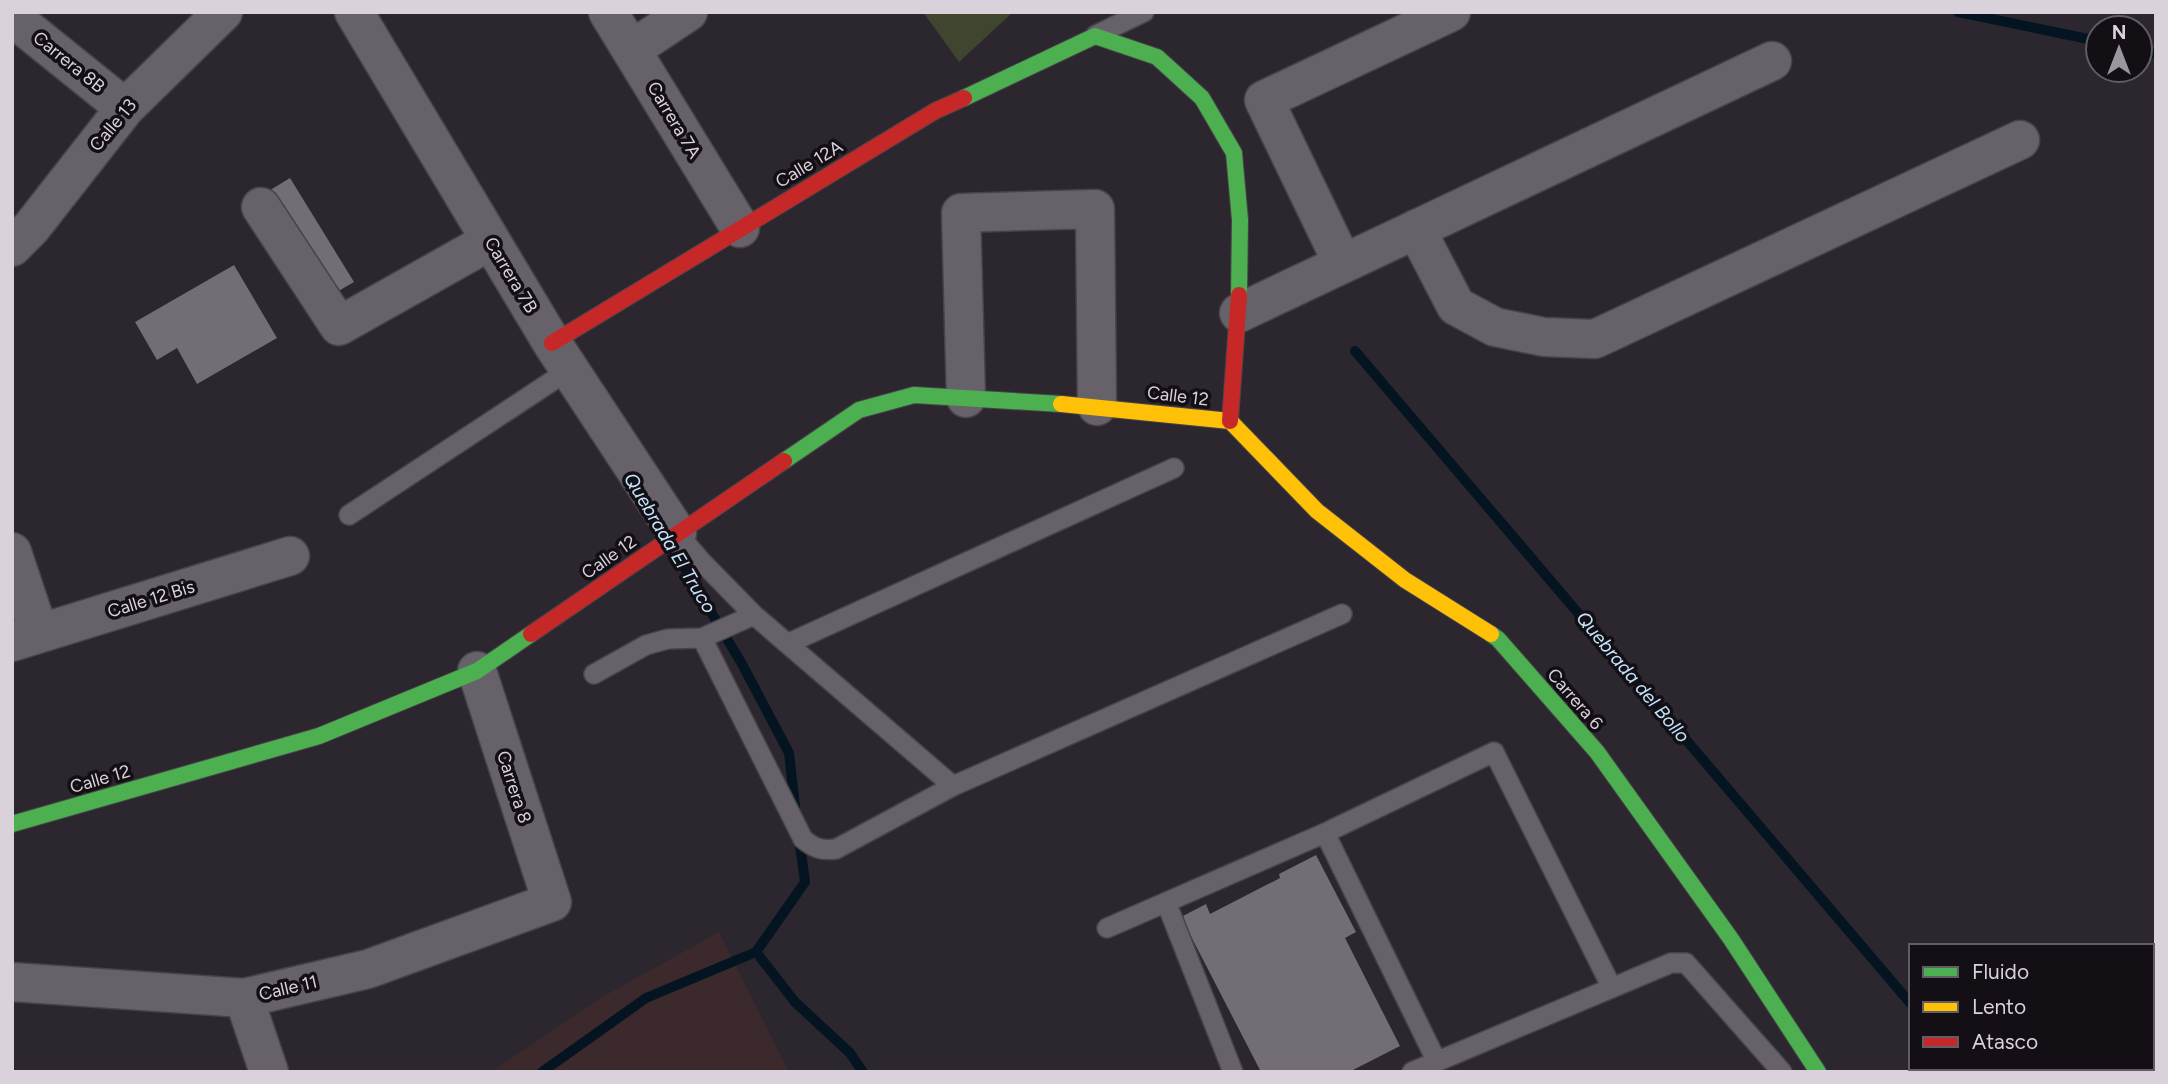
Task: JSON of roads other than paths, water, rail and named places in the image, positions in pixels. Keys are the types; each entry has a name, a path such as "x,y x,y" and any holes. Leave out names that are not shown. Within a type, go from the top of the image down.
{"street":[{"name":"Calle 13","path":"18,228 125,108 223,12"},
{"name":"Carrera 7B","path":"354,12 561,357 677,533"},
{"name":"Carrera 7A","path":"608,12 740,228"},
{"path":"631,50 688,12"},
{"path":"1343,264 1264,100 1451,12"},
{"name":"Carrera 8B","path":"12,17 125,108"},
{"path":"1095,36 1157,57 1202,98 1234,153 1240,220 1239,313 1230,421"},
{"name":"Calle 12A","path":"561,357 740,228 935,111 1095,36"},
{"path":"1239,313 1772,61"},
{"path":"1416,229 1456,306 1495,327 1544,337 1595,339 2020,140"},
{"path":"261,206 340,326 490,241"},
{"path":"965,398 961,213 1095,209 1097,406"},
{"name":"Calle 12","path":"12,824 319,736 477,671 859,410 914,396 1097,406 1230,421"},
{"name":"Carrera 6","path":"1230,421 1317,511 1405,580 1498,639 1597,752 1731,939 1810,1069"},
{"path":"12,552 26,638"},
{"name":"Calle 12 Bis","path":"26,638 290,555"},
{"name":"Carrera 8","path":"477,671 552,902"},
{"name":"Calle 11","path":"12,982 244,998 369,969 552,902"},
{"path":"244,998 269,1072"}],"lane":[{"path":"1095,36 1144,12"},
{"path":"349,515 561,357"},
{"path":"789,643 1174,468"},
{"path":"677,533 754,615 953,786"},
{"path":"702,638 803,839 814,848 824,850 836,849 953,786 1342,614"},
{"path":"594,674 646,645 668,639 702,638 754,615"},
{"path":"1107,928 1325,833 1494,752 1612,988"},
{"path":"1325,833 1437,1062"},
{"path":"1166,902 1233,1072"},
{"path":"1413,1072 1671,964 1686,963 1782,1072"}],"waterway":[{"path":"1958,12 2084,38"},
{"name":"Quebrada del Bollo","path":"1355,351 1909,1002"},
{"name":"Quebrada El Truco","path":"672,547 742,664 789,753 796,815"},
{"name":"Quebrada El Truco","path":"799,838 805,882 756,952 795,1002 850,1053 863,1072"},
{"path":"542,1072 646,998 756,952"}]}
